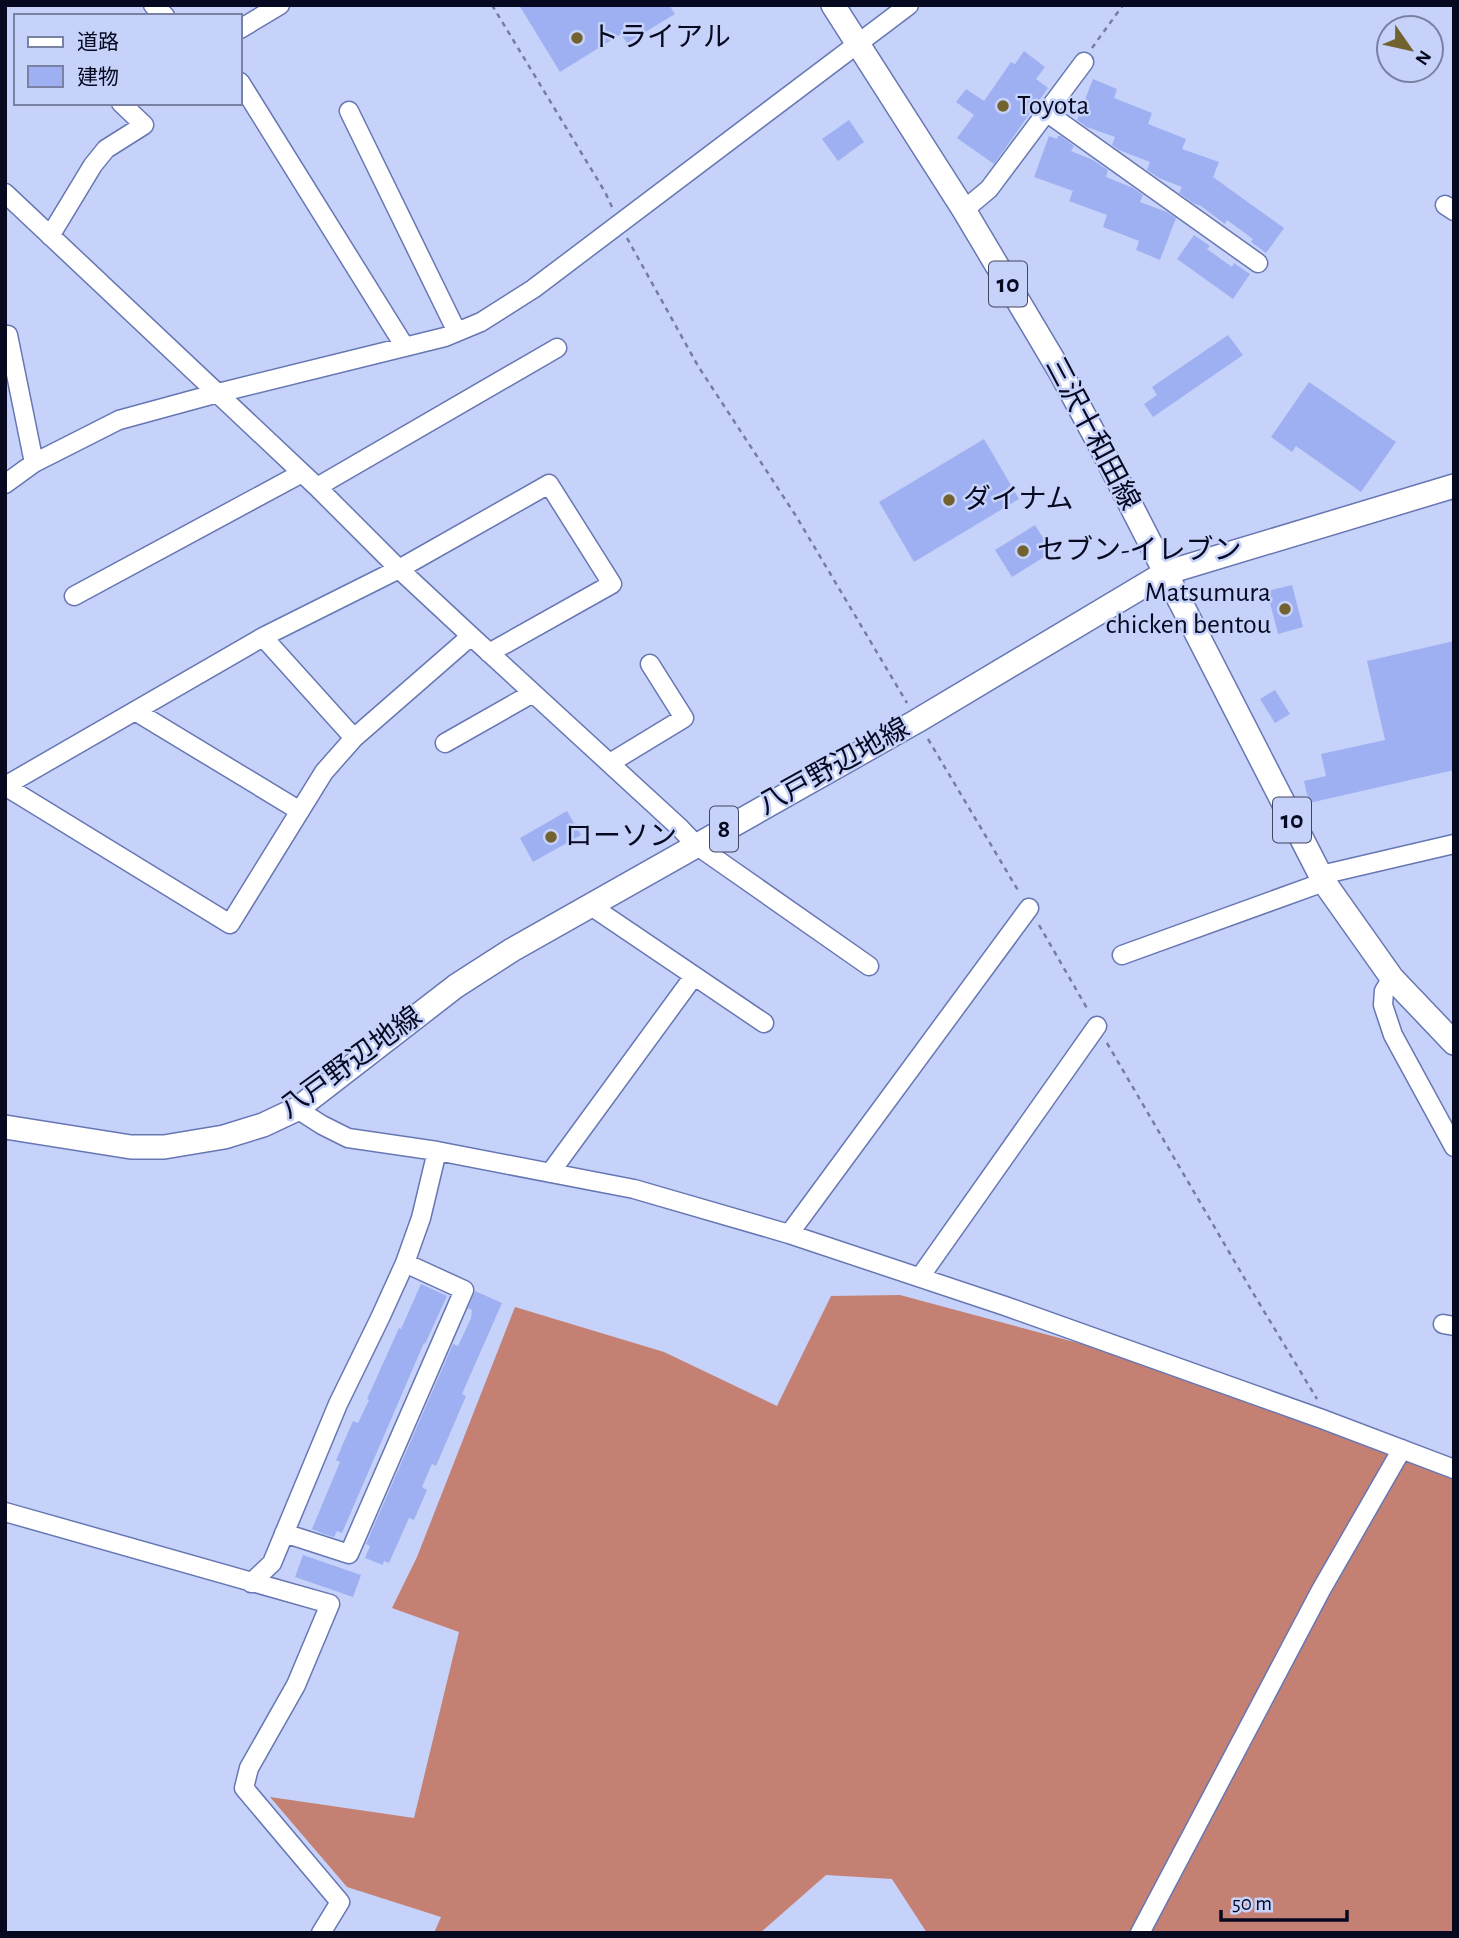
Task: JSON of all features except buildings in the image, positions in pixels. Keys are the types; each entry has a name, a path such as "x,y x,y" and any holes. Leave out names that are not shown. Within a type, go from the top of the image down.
{"main road":[{"name":"三沢十和田線","path":"834,5 964,210 1061,373 1323,878 1392,978 1454,1043"},
{"name":"八戸野辺地線","path":"5,1126 131,1147 164,1147 223,1137 263,1125 297,1109 456,986 512,950 917,721 1165,573 1454,485"}],"street":[{"path":"242,28 280,5"},
{"path":"5,485 34,463 119,420 444,337 481,322 533,289 620,225 909,5"},
{"path":"964,210 989,189 1084,61"},
{"path":"242,85 405,347"},
{"path":"50,236 93,165 106,149 144,125 123,105"},
{"path":"349,111 457,332"},
{"path":"1046,112 1258,262"},
{"path":"5,193 317,487 399,569 696,845 869,966"},
{"path":"5,215 24,212"},
{"path":"5,335 8,335 34,463"},
{"path":"317,487 557,348"},
{"path":"74,596 302,474"},
{"path":"471,636 354,738 324,772 230,924 5,786 263,637 399,569 549,484 612,584 489,653"},
{"path":"263,637 354,738"},
{"path":"610,763 684,718 650,664"},
{"path":"445,743 533,693"},
{"path":"135,711 300,811"},
{"path":"1122,955 1323,878 1454,844"},
{"path":"591,906 764,1023"},
{"path":"789,1234 1028,908"},
{"path":"550,1173 694,976"},
{"path":"1392,978 1384,991 1383,1005 1393,1035 1454,1146"},
{"path":"920,1277 1097,1026"},
{"path":"297,1109 348,1138 634,1189 789,1234 1005,1306 1331,1422 1454,1469"},
{"path":"251,1583 272,1563 338,1404 405,1263 421,1218 437,1152"},
{"path":"284,1533 349,1555 464,1290 405,1263"},
{"path":"1140,1933 1321,1590 1402,1449"},
{"path":"5,1512 330,1604 296,1685 249,1768 244,1788 340,1902 321,1933"}],"path":[{"path":"492,5 605,192 620,225 698,366 796,516 1331,1422"},
{"path":"1084,61 1123,5"}],"shaded area":[{"path":"900,1295 1115,1353 1454,1475 1454,1933 927,1933 892,1879 826,1875 760,1933 434,1933 441,1917 347,1887 270,1797 414,1818 459,1632 392,1608 417,1557 515,1307 664,1352 777,1406 831,1296"}],"place":[{"name":"トライアル","path":"577,38"},
{"name":"Toyota","path":"1003,106"},
{"name":"ダイナム","path":"949,500"},
{"name":"セブン-イレブン","path":"1023,551"},
{"name":"Matsumura chicken bentou","path":"1285,609"},
{"name":"ローソン","path":"551,837"}]}
